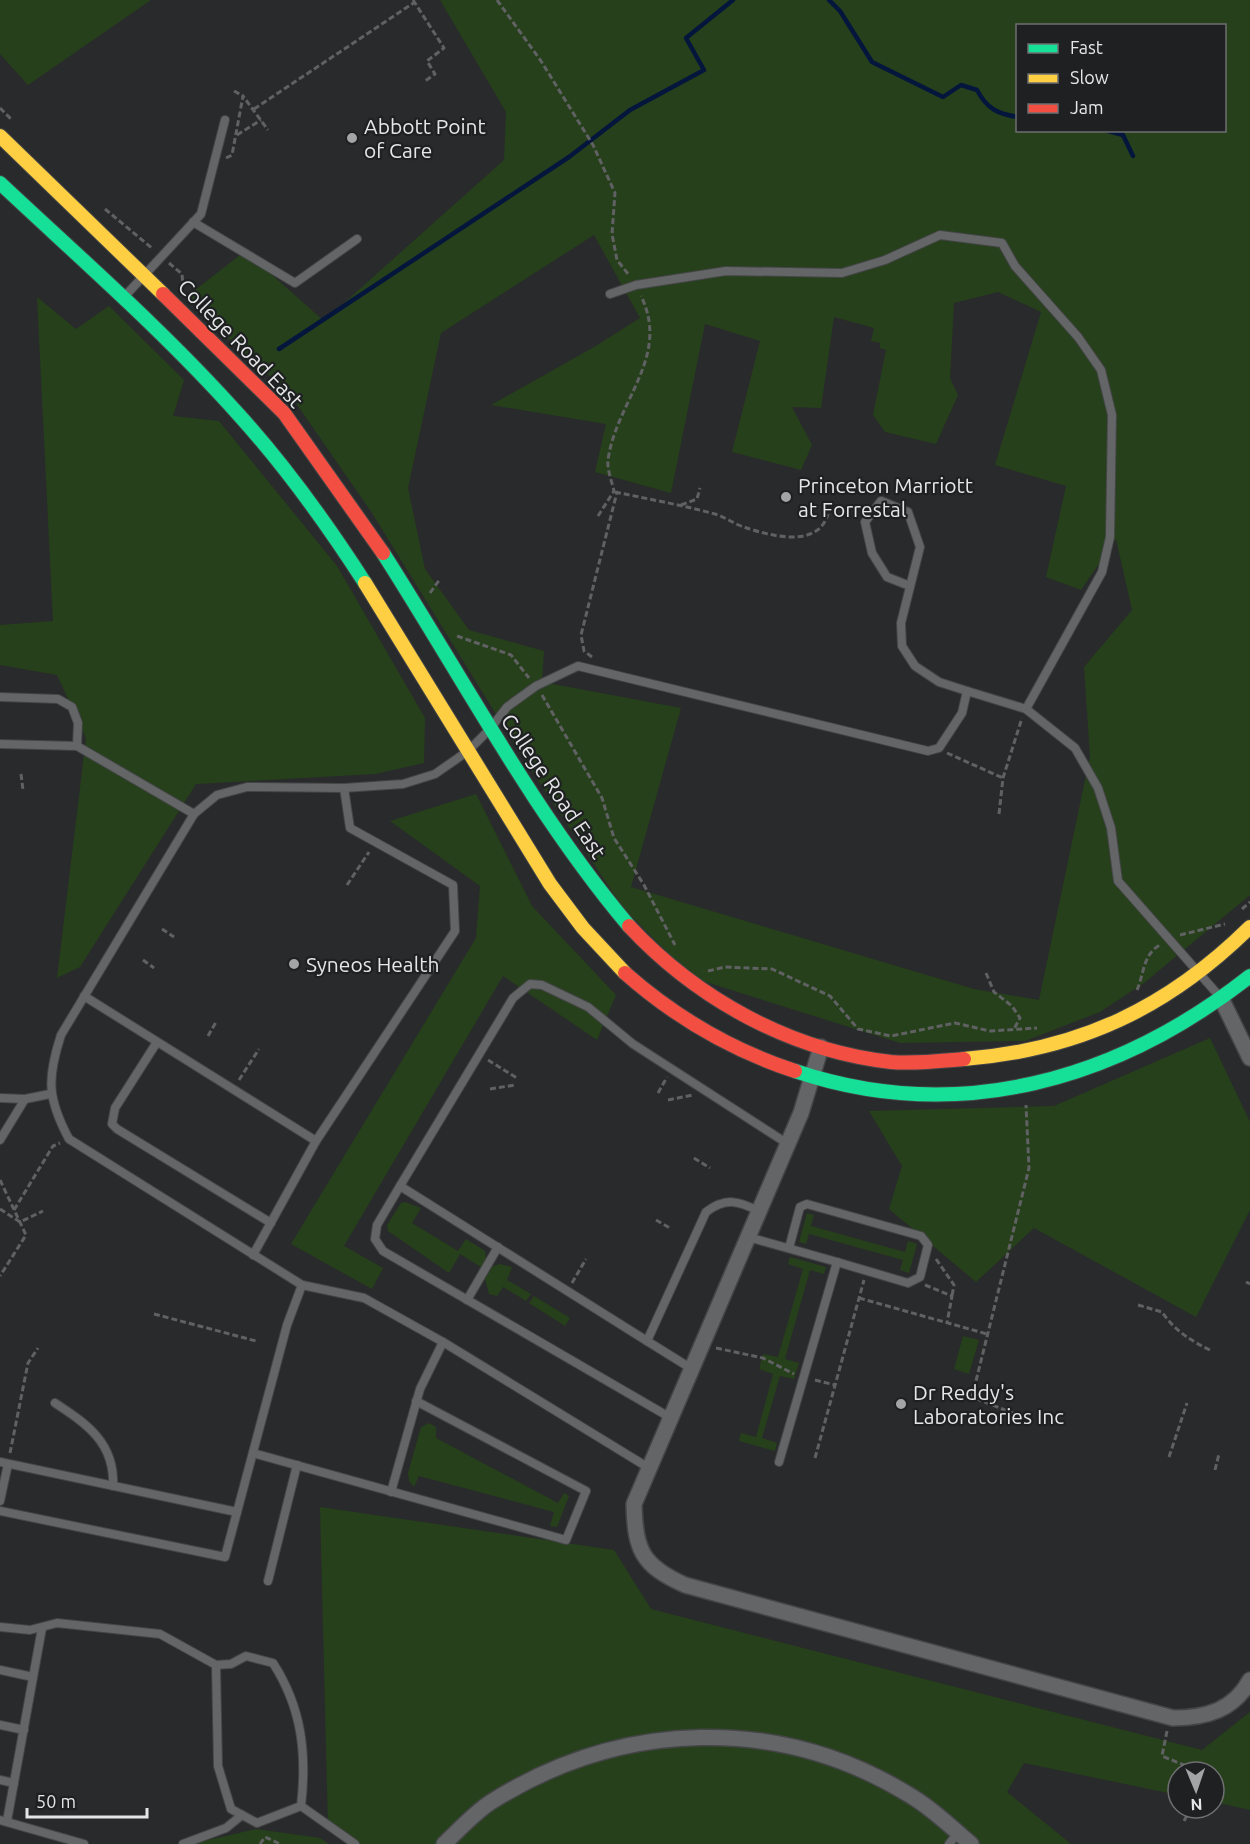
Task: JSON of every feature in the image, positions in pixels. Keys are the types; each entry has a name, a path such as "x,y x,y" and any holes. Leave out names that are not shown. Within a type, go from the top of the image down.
{"street":[{"name":"College Road East","path":"0,136 279,408 357,512 490,729 573,855 616,913 668,966 727,1005 776,1030 821,1047 890,1062 1011,1056 1055,1046 1102,1030 1152,1005 1199,974 1230,948 1250,927"},
{"path":"0,183 191,364 253,430 308,500 370,592 577,923 621,970 671,1010 724,1043 775,1066 812,1078 895,1094 955,1095 1022,1088 1070,1077 1123,1055 1222,1000 1250,976"},
{"path":"1222,1000 1250,1058"},
{"path":"821,1047 788,1144 634,1504 634,1534 644,1557 662,1575 701,1590 1173,1719 1196,1718 1218,1711 1236,1699 1250,1680"},
{"path":"444,1844 489,1803 556,1766 637,1742 715,1736 789,1744 844,1761 912,1796 953,1839 971,1844"}],"lane":[{"path":"122,299 201,214 225,120"},
{"path":"193,222 295,282 357,239"},
{"path":"610,294 636,285 726,271 842,273 885,260 940,235 1002,243 1015,266 1078,337 1101,370 1112,415 1110,537 1102,572 1026,709"},
{"path":"910,586 887,577 872,553 865,522 881,501 908,512 920,547 901,623 902,646 915,666 939,682 1026,709 1075,748 1098,788 1111,828 1118,881 1222,1000"},
{"path":"650,1468 443,1342 364,1298 302,1285 69,1139 56,1116 50,1094 51,1066 61,1035 194,814 217,795 247,788 344,788 403,784 435,774 468,751 490,729 507,707 536,686 578,666 928,751 939,748 962,713 967,691"},
{"path":"0,697 58,699 72,707 78,723 77,746"},
{"path":"0,744 77,746 194,814"},
{"path":"253,1255 316,1141 455,931 453,885 377,840 350,828 344,788"},
{"path":"671,1418 383,1251 375,1239 376,1225 513,999 530,984 542,985 588,1007 633,1044 788,1144"},
{"path":"84,996 316,1141"},
{"path":"156,1042 115,1108 112,1124 271,1223"},
{"path":"0,1098 25,1099 50,1094"},
{"path":"0,1140 25,1099"},
{"path":"400,1186 692,1369"},
{"path":"647,1341 706,1212 719,1202 744,1204 759,1211"},
{"path":"748,1237 908,1283 920,1277 927,1245 921,1236 807,1204 800,1207 789,1248"},
{"path":"467,1300 498,1247"},
{"path":"779,1462 837,1262"},
{"path":"0,1511 225,1557 287,1325 302,1285"},
{"path":"391,1492 416,1401 443,1342"},
{"path":"253,1453 566,1540 586,1491 416,1401"},
{"path":"55,1402 81,1420 105,1446 111,1460 113,1486"},
{"path":"0,1501 4,1463 237,1512"},
{"path":"268,1581 297,1465"},
{"path":"0,1627 17,1630 42,1628 57,1623 160,1634 216,1665 231,1664 246,1656 273,1663 287,1685 297,1712 304,1775 301,1806"},
{"path":"42,1628 14,1783 4,1821 84,1844"},
{"path":"216,1665 218,1766 231,1809 257,1822 301,1806"},
{"path":"0,1670 33,1677"},
{"path":"0,1725 24,1730"},
{"path":"0,1780 14,1783"},
{"path":"301,1806 355,1844"},
{"path":"183,1844 226,1828 242,1815"}],"path":[{"path":"497,0 541,61 593,145 615,194 612,234 617,260 636,285 650,314 652,339 636,388 614,430 607,463 615,492 581,635 584,651 592,657 603,660"},
{"path":"254,109 414,1 444,48 427,61 435,74 425,81"},
{"path":"234,91 243,96 268,130"},
{"path":"214,162 232,155 243,96"},
{"path":"0,108 15,123"},
{"path":"236,135 261,120"},
{"path":"102,206 182,274 183,290"},
{"path":"680,506 697,499 700,488"},
{"path":"615,492 718,514 744,527 794,538 812,535 826,523 828,514"},
{"path":"598,516 615,492"},
{"path":"427,597 440,579"},
{"path":"452,635 511,655 536,686 562,725 602,798 614,838 644,885 678,950"},
{"path":"999,814 1003,778 1014,736 1026,709"},
{"path":"953,757 1003,778"},
{"path":"21,774 23,790"},
{"path":"347,885 377,840"},
{"path":"1234,916 1250,902"},
{"path":"1134,996 1152,949 1188,931 1226,923"},
{"path":"162,929 174,937"},
{"path":"143,960 154,968"},
{"path":"701,973 725,967 772,969 830,996 858,1029 891,1036 955,1023 990,1031 1043,1027"},
{"path":"986,973 994,992 1012,1006 1020,1018 1014,1029 1011,1056"},
{"path":"208,1036 216,1022"},
{"path":"234,1090 259,1049"},
{"path":"480,1054 517,1078"},
{"path":"490,1089 515,1085"},
{"path":"1015,1414 972,1397 1029,1168 1028,1114 1022,1088"},
{"path":"668,1100 700,1094"},
{"path":"14,1210 53,1146 69,1139"},
{"path":"694,1158 710,1168"},
{"path":"0,1180 26,1235 0,1276"},
{"path":"0,1209 20,1222"},
{"path":"20,1222 43,1211"},
{"path":"656,1220 670,1228"},
{"path":"927,1245 954,1285 946,1323"},
{"path":"567,1290 586,1259"},
{"path":"814,1458 867,1271"},
{"path":"915,1281 952,1296"},
{"path":"859,1298 987,1334"},
{"path":"1138,1305 1162,1312 1173,1327 1192,1342 1212,1352"},
{"path":"154,1314 256,1341"},
{"path":"703,1343 715,1348 763,1358 804,1377 835,1385"},
{"path":"4,1463 28,1363 38,1348"},
{"path":"1169,1457 1187,1403"},
{"path":"1215,1470 1219,1454"},
{"path":"1172,1760 1162,1756 1165,1736 1173,1719"},
{"path":"260,1844 265,1838 280,1844"}],"green space":[{"path":"0,0 151,0 28,85 0,54"},
{"path":"440,0 1250,0 1250,895 1144,983 1100,1012 1025,1041 900,1043 693,978 623,908 518,750 372,513 291,396 185,298 245,251 324,321 504,160 506,112","holes":["594,235 640,318 594,347 491,405 606,424 595,472 671,493 705,324 760,341 732,452 801,470 812,445 792,407 821,408 834,317 874,328 871,341 880,343 880,348 886,350 873,415 885,432 936,444 958,395 950,378 954,303 998,292 1041,312 995,465 1066,486 1046,577 1081,590 1116,539 1132,610 1084,667 1090,756 1039,1000 974,989 631,887 681,708 542,682 544,651 469,630 425,569 408,488 441,333"]},
{"path":"37,297 76,329 109,306 184,380 173,416 219,421 337,566 425,718 424,763 375,774 196,784 80,967 57,978 86,738 57,675 0,665 0,625 53,621"},
{"path":"476,794 532,906 616,995 597,1040 503,976 344,1246 383,1268 372,1289 291,1244 476,938 480,886 390,821"},
{"path":"1210,1038 1250,1122 1250,1210 1196,1317 1034,1228 976,1282 889,1209 902,1166 869,1111 1054,1106"},
{"path":"405,1202 421,1208 412,1223 458,1251 466,1239 485,1251 486,1260 481,1267 460,1254 449,1273 388,1231 387,1225 401,1203"},
{"path":"807,1213 814,1215 811,1226 905,1252 908,1241 917,1244 909,1273 900,1270 903,1260 809,1234 806,1244 799,1242"},
{"path":"790,1257 826,1267 824,1274 810,1270 785,1359 799,1363 794,1379 780,1376 762,1438 777,1443 775,1451 739,1441 741,1433 756,1437 773,1374 759,1369 763,1354 778,1357 803,1269 788,1264"},
{"path":"500,1264 512,1267 507,1280 531,1294 526,1301 503,1287 497,1296 489,1294 485,1279 493,1266"},
{"path":"534,1296 570,1318 565,1326 529,1303"},
{"path":"963,1336 979,1340 969,1374 954,1369"},
{"path":"429,1423 436,1427 436,1438 558,1503 564,1493 569,1496 557,1527 550,1526 554,1512 419,1476 414,1487 409,1481 408,1473 421,1427"},
{"path":"320,1507 614,1550 651,1609 1202,1750 1250,1712 1250,1810 1226,1805 1226,1760 1166,1760 1166,1793 1024,1763 1007,1792 1071,1844 359,1844 328,1827"},
{"path":"256,1829 320,1838 329,1844 191,1844"}],"waterway":[{"path":"279,349 569,157 630,110 704,70 686,38 733,0"},
{"path":"829,0 840,11 872,62 943,97 961,85 977,90 994,110 1016,117"},
{"path":"1112,132 1123,135 1133,156"}],"traffic: fast":[{"path":"0,183 152,325 211,384 273,455 305,496 365,583"},
{"path":"383,553 530,791 561,837 629,926"},
{"path":"795,1071 856,1087 917,1094 976,1093 1034,1083 1091,1066 1146,1042 1199,1012 1250,976"}],"traffic: slow":[{"path":"0,136 163,294"},
{"path":"365,583 550,884 583,928 625,973"},
{"path":"964,1059 1046,1046 1083,1035 1119,1020 1187,981 1219,956 1250,927"}],"traffic: jam":[{"path":"163,294 284,413 383,553"},
{"path":"629,926 656,952 715,998 782,1033 854,1056 891,1062 964,1059"},
{"path":"625,973 664,1004 705,1031 771,1063 795,1071"}],"place":[{"name":"Abbott Point of Care","path":"352,138"},
{"name":"Princeton Marriott at Forrestal","path":"786,497"},
{"name":"Syneos Health","path":"294,964"},
{"name":"Dr Reddy's Laboratories Inc","path":"901,1404"}]}
